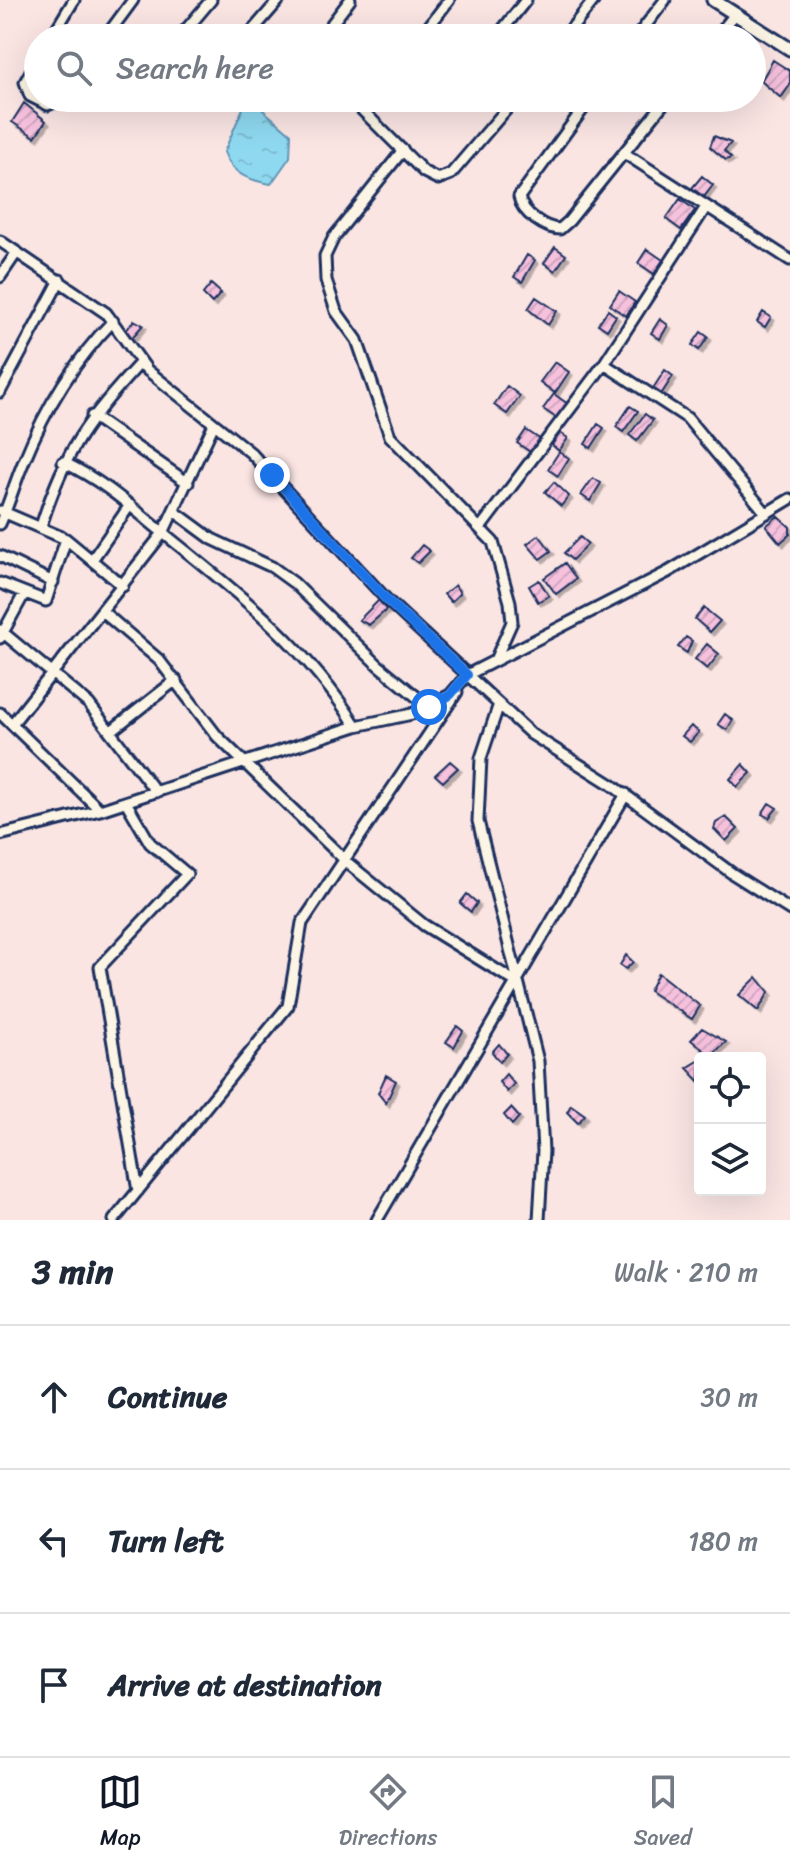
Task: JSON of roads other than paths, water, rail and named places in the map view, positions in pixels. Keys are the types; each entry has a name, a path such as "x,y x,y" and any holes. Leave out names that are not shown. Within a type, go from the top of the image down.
{"street":[{"path":"59,24 74,0"},
{"path":"115,24 133,0"},
{"path":"191,24 211,0"},
{"path":"258,24 279,0"},
{"path":"332,24 350,0"},
{"path":"431,24 449,0"},
{"path":"507,24 526,0"},
{"path":"575,24 594,0"},
{"path":"647,24 665,0"},
{"path":"713,0 751,24"},
{"path":"727,24 735,14"},
{"path":"766,34 790,49"},
{"path":"366,112 424,172 438,179 451,174 504,112"},
{"path":"580,112 526,183 519,197 520,204 551,229 560,229 657,112"},
{"path":"403,150 334,237 325,256 329,297 357,340 370,387 390,436 493,542 510,602 509,634 495,659"},
{"path":"624,153 790,260"},
{"path":"481,527 604,364 706,207"},
{"path":"0,241 60,280 113,321 141,362 262,464 388,601 546,745 626,794 733,874 790,910"},
{"path":"0,277 17,252"},
{"path":"0,392 60,280"},
{"path":"0,524 24,460 49,410 89,346 113,321"},
{"path":"41,526 63,462 92,416 141,362"},
{"path":"604,364 687,418 766,513"},
{"path":"92,416 188,483"},
{"path":"12,724 163,533 214,424"},
{"path":"63,462 110,486 256,607 291,641 338,698 356,726"},
{"path":"0,835 100,810 356,726 429,707 450,695 467,675 668,572 790,499"},
{"path":"92,560 130,505"},
{"path":"3,511 66,539 123,586"},
{"path":"174,511 212,539 272,567 294,583 360,649 429,707"},
{"path":"0,583 46,601 66,539"},
{"path":"0,556 53,582"},
{"path":"24,594 1,633 55,672 111,731 156,792"},
{"path":"103,612 159,660 204,722 345,860 424,925 516,982"},
{"path":"114,1220 288,1006 302,923 467,675"},
{"path":"111,731 176,680"},
{"path":"499,704 481,758 478,821 538,1061 543,1151 539,1220"},
{"path":"0,713 100,810"},
{"path":"377,1220 626,794"},
{"path":"126,802 150,843 187,874 100,967 138,1191"}],"water":[{"path":"241,112 265,112 291,134 290,157 271,184 242,175 227,160 224,152"}]}
